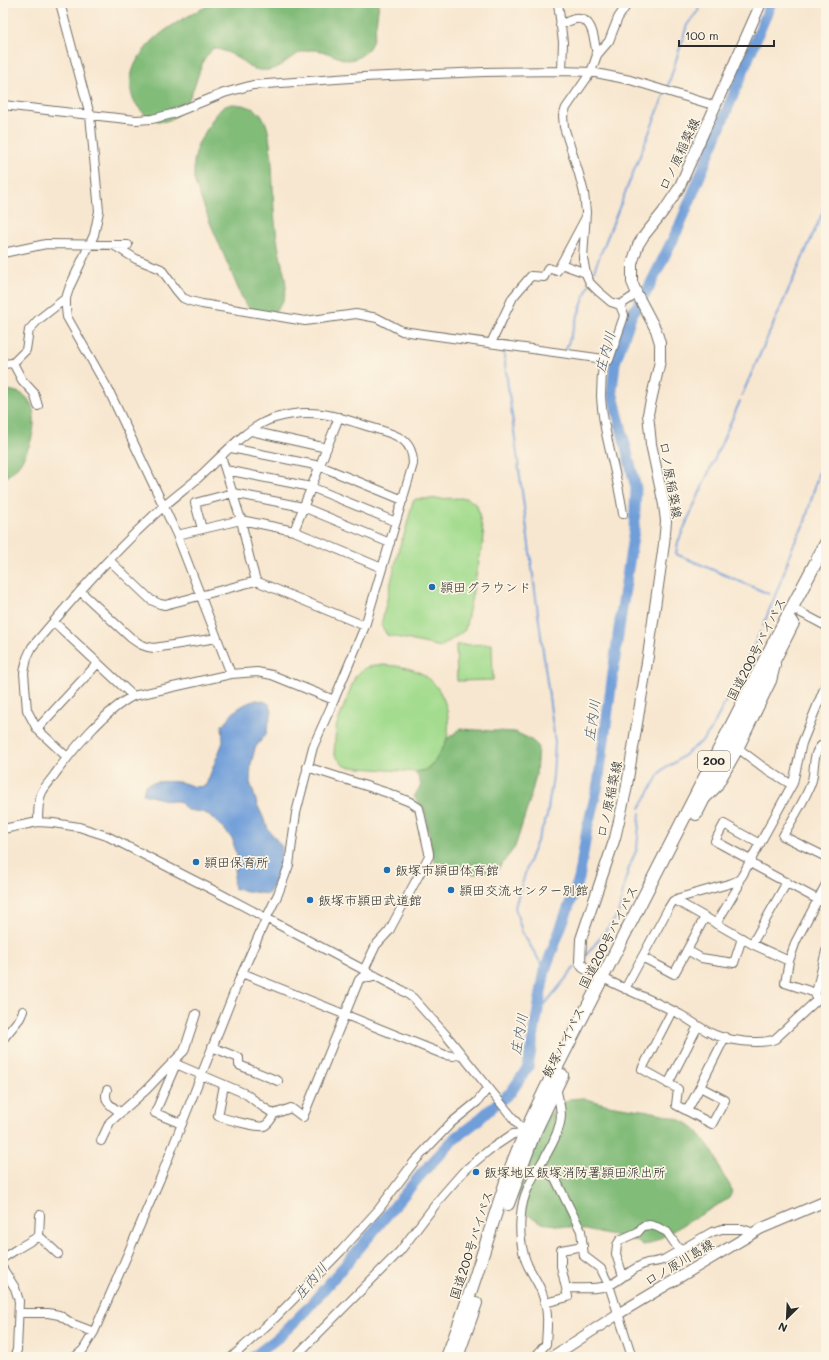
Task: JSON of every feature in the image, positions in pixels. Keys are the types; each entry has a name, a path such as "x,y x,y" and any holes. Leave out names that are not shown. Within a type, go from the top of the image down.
{"highway":[{"name":"国道200号バイパス","path":"447,1357 469,1300 510,1172 529,1135 545,1090 607,980 796,610 826,544"},
{"name":"飯塚バイパス","path":"457,1357 529,1135 556,1087 607,980 701,805 735,746 796,610 826,561"}],"main road":[{"name":"口ノ原稲築線","path":"607,980 583,967 580,962 581,939 615,838 626,791 649,648 666,521 651,444 648,414 661,354 660,343 656,330 638,294 631,274 632,264 634,254 643,237 663,212 679,188 761,3"},
{"name":"口ノ原川島線","path":"552,1357 618,1314 760,1229 826,1201"}],"street":[{"path":"60,3 90,116 99,211 97,225 90,245 70,286 66,298 67,317 108,389 177,535 231,674"},
{"path":"558,3 562,42 562,70"},
{"path":"115,246 136,259 161,269 183,298 190,301 305,321 356,314 377,318 402,331 609,360 624,315 620,305 611,302 598,291 588,279 586,273 583,258 586,218 584,193 580,174 564,127 563,116 566,108 591,72 597,55 609,41 618,18 628,3"},
{"path":"560,25 575,19 582,20 589,24 593,31 597,55"},
{"path":"3,105 90,116 136,120 152,119 172,114 224,93 253,85 372,76 562,70 591,72 636,82 716,106"},
{"path":"491,343 513,297 531,276 544,278 548,268 557,270 586,218"},
{"path":"3,253 46,244 128,245"},
{"path":"561,264 586,273"},
{"path":"620,305 638,294"},
{"path":"3,364 13,363 26,350 29,330 38,320 66,298"},
{"path":"604,359 601,396 604,424 621,494 623,514"},
{"path":"13,363 22,380 34,393 38,406"},
{"path":"67,757 37,729 27,710 24,673 27,658 32,648 80,591 152,516 251,431 274,418 293,414 324,413 399,436 407,443 413,454 413,464 403,500 364,626 313,747 296,813 289,865 278,894 242,973 160,1179 94,1332 83,1350 75,1357"},
{"path":"294,531 339,417"},
{"path":"251,431 327,448"},
{"path":"231,448 320,466 403,500"},
{"path":"221,456 241,520 256,581"},
{"path":"226,470 311,487 396,522"},
{"path":"202,529 195,502 233,493 303,507 390,543"},
{"path":"177,535 241,520 294,531 382,568"},
{"path":"109,560 156,603 165,604 256,581 364,626"},
{"path":"80,591 131,638 145,647 154,648 217,638"},
{"path":"796,610 826,626"},
{"path":"54,622 133,696"},
{"path":"37,729 98,663"},
{"path":"38,822 39,803 42,793 67,757 112,710 133,696 231,674 257,672 272,675 334,700"},
{"path":"716,924 738,887 739,880 751,862 792,785 802,743 826,684"},
{"path":"826,746 822,745 817,751 812,780 783,836 826,857"},
{"path":"735,746 763,767 792,785"},
{"path":"308,767 388,793 420,808 429,856 389,931 376,945 364,970"},
{"path":"3,829 38,822 79,827 107,836 215,891 400,989 412,998 529,1135"},
{"path":"760,844 724,824 715,841 826,904"},
{"path":"625,989 670,905 675,900 739,880"},
{"path":"752,944 786,882"},
{"path":"816,997 785,983 796,941 826,884"},
{"path":"675,900 752,944 790,961"},
{"path":"642,957 674,974 705,917"},
{"path":"687,950 701,958 734,963 742,938"},
{"path":"607,980 672,1011 714,1034 757,1043 768,1042 775,1039 816,997 826,951"},
{"path":"242,973 445,1055 453,1056 461,1054"},
{"path":"224,1085 218,1116 225,1119 259,1127 268,1123 274,1114 291,1108 303,1117 360,980 362,977 370,978 376,976"},
{"path":"3,1040 20,1018 23,1010"},
{"path":"672,1011 642,1069 678,1089 676,1105 712,1124 725,1100 700,1087"},
{"path":"101,1140 110,1122 146,1090 174,1063 184,1051 196,1014"},
{"path":"668,1084 698,1026"},
{"path":"687,1111 725,1037"},
{"path":"212,1047 239,1058 239,1065 278,1081"},
{"path":"174,1063 246,1094 274,1114"},
{"path":"174,1063 155,1113 182,1124"},
{"path":"535,1357 546,1344 548,1324 547,1310 543,1295 527,1264 520,1235 520,1214 523,1198 538,1167 550,1148 560,1122 560,1106 556,1087"},
{"path":"232,1357 276,1317 341,1251 379,1209 414,1162 451,1123 489,1089"},
{"path":"107,1090 105,1096 106,1100 111,1107 120,1112"},
{"path":"295,1357 400,1251 463,1172 489,1150 513,1134 529,1135"},
{"path":"538,1167 555,1178 581,1230 584,1256 601,1269 609,1285 632,1357"},
{"path":"40,1215 40,1236 58,1254"},
{"path":"623,1276 616,1254 617,1245 620,1240 638,1232 643,1226 650,1225 667,1232 680,1251"},
{"path":"567,1288 599,1287 609,1285 647,1263 665,1259 712,1232 722,1229 742,1229 754,1233"},
{"path":"3,1258 40,1236"},
{"path":"545,1303 568,1297 561,1266 561,1250 583,1246"},
{"path":"3,1269 15,1288 19,1301 17,1350 14,1357"},
{"path":"19,1313 48,1313 59,1315 73,1324 94,1332"}],"green space":[{"path":"213,3 379,3 372,42 367,50 360,56 352,60 347,60 320,51 310,50 293,56 273,69 259,70 251,67 231,54 213,48 204,60 189,99 179,113 166,121 152,119 140,110 131,91 132,72 135,64 147,47 164,31"},
{"path":"231,104 244,106 257,111 265,121 268,131 275,219 286,288 285,296 282,302 278,309 272,314 249,308 243,300 209,220 194,180 194,162 198,144 216,114 223,107"},
{"path":"3,389 24,395 31,403 34,414 34,427 31,440 20,464 12,473 3,478"},
{"name":"頴田グラウンド","path":"467,498 477,505 484,537 465,630 441,647 387,635 381,625 399,548 413,501 416,499"},
{"path":"492,644 493,680 457,681 456,645"},
{"path":"374,665 400,667 419,672 431,680 437,687 445,703 448,720 446,743 431,766 425,770 416,772 344,766 334,754 336,727 355,677 363,669"},
{"path":"460,729 515,732 530,739 538,746 536,775 515,847 498,869 474,874 450,866 440,865 435,862 426,816 423,807 414,797 421,785 416,772 425,770 435,761 447,739"},
{"path":"583,1098 604,1104 664,1114 676,1118 695,1129 713,1153 730,1186 731,1192 728,1199 650,1244 643,1245 636,1241 586,1230 543,1223 526,1214 519,1207 518,1197 520,1179 548,1116 559,1105 570,1099"}],"water":[{"path":"257,700 269,704 272,711 266,734 255,748 251,764 250,782 257,804 268,829 282,847 280,868 269,893 267,894 234,888 233,884 237,854 234,849 233,840 209,815 202,812 187,810 177,801 169,801 143,794 145,785 157,782 178,782 194,787 206,785 223,742 222,725 226,723 231,715 238,709 247,703"}],"waterway":[{"path":"667,89 687,25 698,11 700,3"},
{"name":"庄内川","path":"253,1357 279,1337 306,1310 423,1172 454,1139 511,1092 528,1067 545,970 579,879 587,829 598,785 634,530 636,488 612,391 615,363 632,314 648,289 679,227 771,3"},
{"path":"591,278 665,93"},
{"path":"742,395 826,205"},
{"path":"565,352 589,284"},
{"path":"503,348 555,742 553,776 547,816 528,864 515,907 522,932 545,970"},
{"path":"740,401 678,542 676,554 769,594"},
{"path":"763,626 792,548 805,522 818,475 826,459"},
{"path":"640,808 663,769 674,763 702,741 710,732 760,632"},
{"path":"585,957 617,916 625,881 637,849 640,813"},
{"path":"537,1014 575,967"}],"place":[{"name":"頴田グラウンド","path":"432,587"},
{"name":"頴田保育所","path":"196,862"},
{"name":"飯塚市頴田体育館","path":"387,870"},
{"name":"頴田交流センター別館","path":"451,890"},
{"name":"飯塚市頴田武道館","path":"310,900"},
{"name":"飯塚地区飯塚消防署頴田派出所","path":"476,1172"}]}
